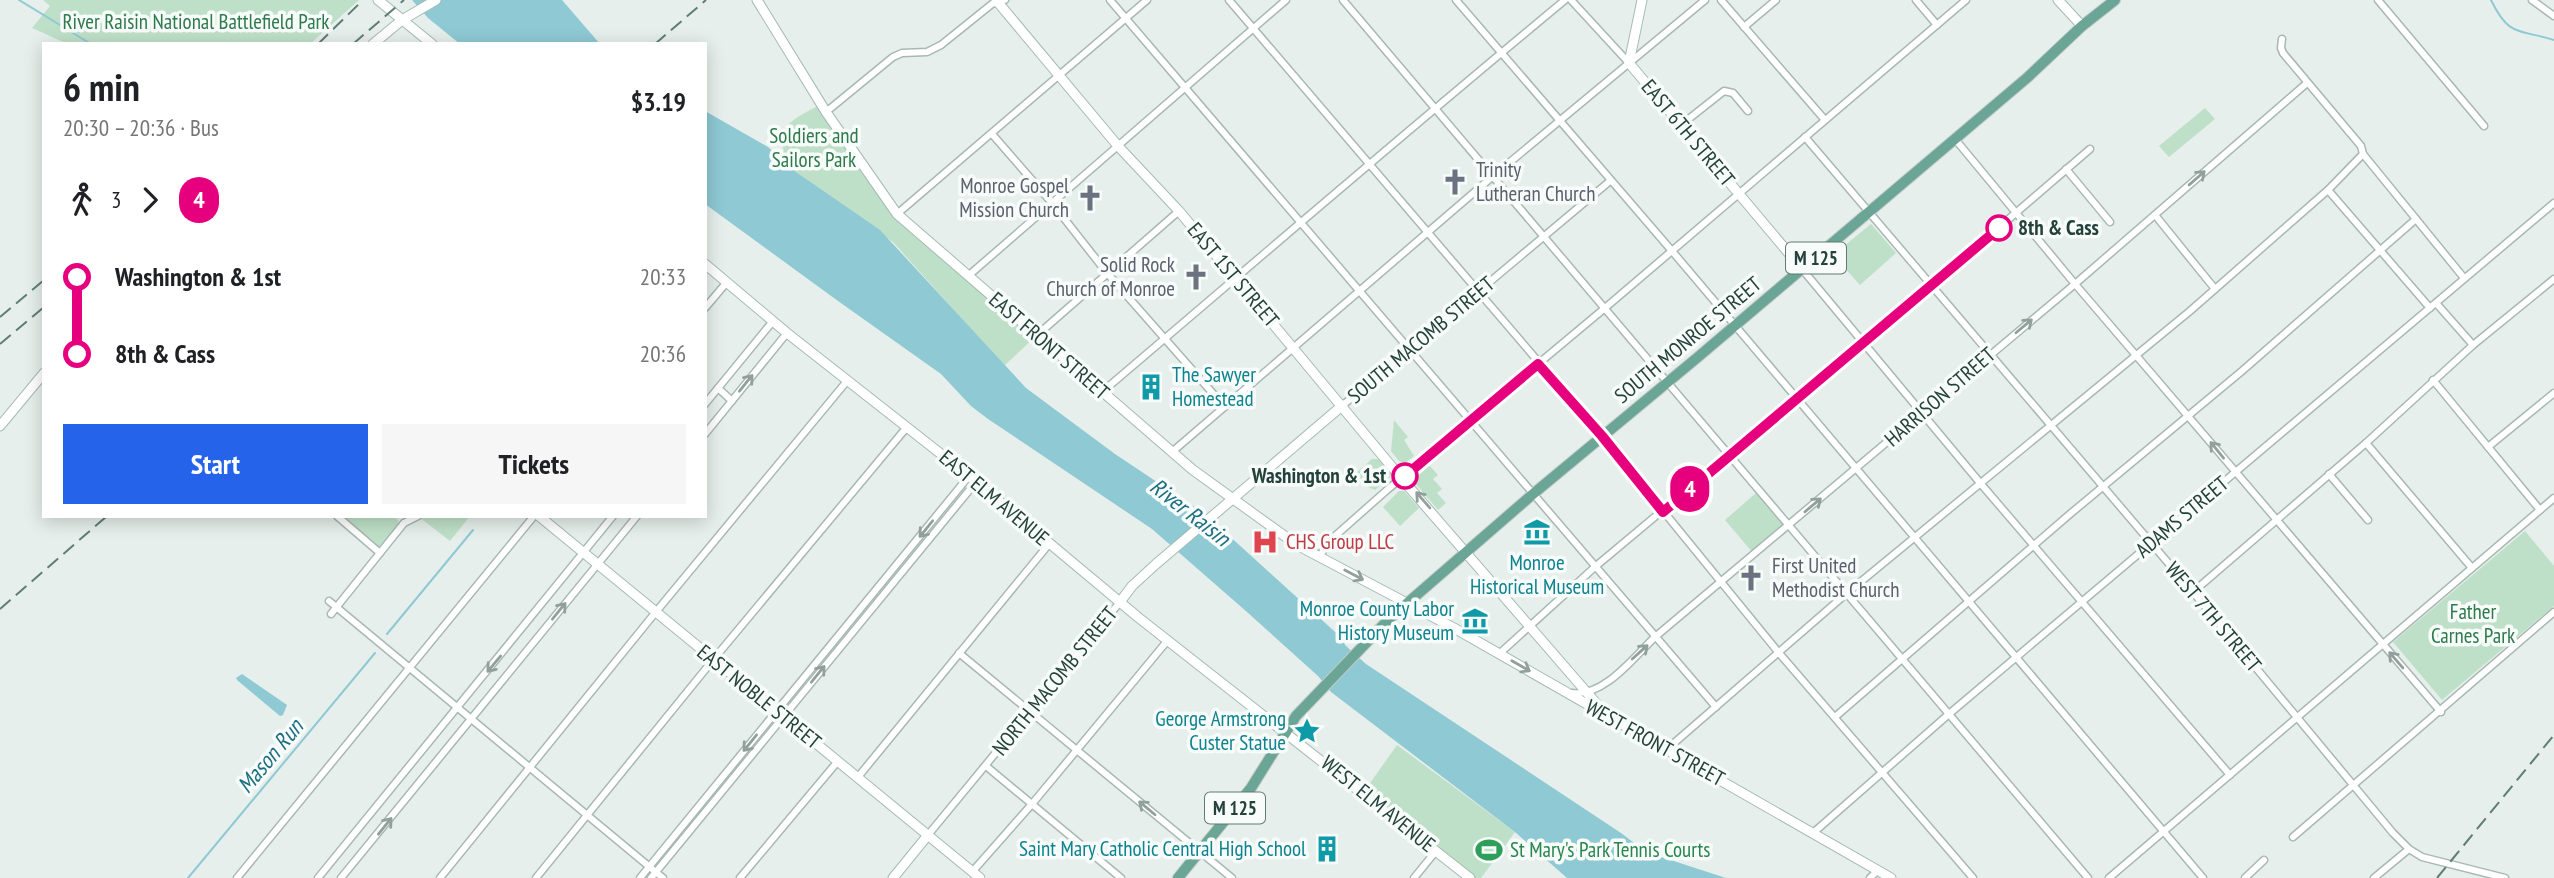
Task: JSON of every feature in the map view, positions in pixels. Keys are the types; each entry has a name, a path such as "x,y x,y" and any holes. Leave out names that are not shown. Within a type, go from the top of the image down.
{"main road":[{"name":"SOUTH MONROE STREET","path":"1284,732 1357,651 1467,551 1736,326 2115,0"},
{"name":"M 125","path":"1178,878 1256,781 1284,732"}],"street":[{"path":"378,0 430,42"},
{"path":"375,42 402,20 436,0"},
{"name":"EAST FRONT STREET","path":"757,0 826,112 897,214 1172,452 1234,500 1294,543 1419,608"},
{"path":"1110,0 1716,707"},
{"path":"897,214 1146,0"},
{"path":"1229,0 1602,436 1779,653 1973,878"},
{"path":"968,276 1286,0"},
{"path":"1343,0 2088,878"},
{"path":"1456,0 2203,878"},
{"path":"1102,392 1368,164 1435,111 1565,0"},
{"name":"EAST 6TH STREET","path":"1571,0 1629,63 1802,269"},
{"path":"1629,63 1642,0"},
{"path":"1172,452 1492,177 1705,0"},
{"path":"1721,0 1825,120"},
{"path":"1744,27 1776,0"},
{"path":"1916,0 1937,25"},
{"path":"1320,557 1326,544 1966,0"},
{"path":"2059,0 2082,26"},
{"path":"2378,0 2484,126"},
{"path":"2532,0 2554,16"},
{"path":"826,112 893,57 902,53 927,51 941,45 992,4 1000,1"},
{"name":"EAST 1ST STREET","path":"1000,1 1118,146 1179,211 1402,479 1606,714"},
{"path":"2282,39 2283,53 2361,146 2363,154 2464,278"},
{"name":"HARRISON STREET","path":"1586,694 1605,683 2307,83"},
{"path":"1681,125 1724,91 1733,93 1748,111"},
{"path":"992,134 1052,203 1107,273 1224,406"},
{"name":"WEST 7TH STREET","path":"1805,137 2409,849 2430,860 2505,878"},
{"path":"1955,139 2075,284 2441,712"},
{"path":"1499,654 1596,566 1730,456 2090,149"},
{"path":"1666,750 1847,593 2215,289 2328,190 2363,154"},
{"path":"2066,169 2110,222"},
{"name":"SOUTH MACOMB STREET","path":"1234,500 1610,181"},
{"path":"2328,190 2379,251 2473,345"},
{"name":"ADAMS STREET","path":"1813,833 1949,714 2554,203"},
{"path":"1036,336 1179,211"},
{"path":"2155,215 2215,289"},
{"path":"1835,717 2416,219"},
{"name":"EAST ELM AVENUE","path":"707,266 787,333 1284,732"},
{"path":"1802,269 1981,484 2230,775"},
{"path":"2193,592 2366,443 2473,345 2554,279"},
{"path":"707,307 727,282"},
{"path":"707,402 773,321"},
{"path":"707,431 787,333"},
{"path":"0,426 42,375"},
{"path":"2433,380 2540,510"},
{"path":"440,878 847,381"},
{"path":"718,388 732,401"},
{"path":"2488,447 2554,393"},
{"path":"536,878 907,427"},
{"path":"2366,443 2472,568"},
{"path":"2329,474 2368,520"},
{"path":"640,878 972,479"},
{"path":"2109,878 2554,498"},
{"name":"NORTH MACOMB STREET","path":"893,878 1132,586 1234,500"},
{"path":"341,518 380,553"},
{"path":"398,518 404,523"},
{"path":"331,614 404,523 414,518"},
{"path":"237,878 534,518"},
{"name":"EAST NOBLE STREET","path":"539,518 976,875"},
{"path":"318,878 327,874 457,708 612,518"},
{"path":"341,878 636,518"},
{"path":"858,777 1049,544"},
{"path":"330,601 649,867 653,875 663,878"},
{"name":"WEST FRONT STREET","path":"1419,608 1891,878"},
{"path":"2293,837 2554,612"},
{"path":"522,630 536,641"},
{"path":"976,875 1168,640"},
{"path":"959,653 1232,878"},
{"path":"1565,691 1586,694"},
{"path":"653,875 780,713"},
{"name":"WEST ELM AVENUE","path":"1284,732 1470,878"},
{"path":"740,878 838,761"},
{"path":"986,766 1121,878"},
{"path":"397,783 411,794"},
{"path":"2374,878 2409,849"},
{"path":"1414,878 1436,850"},
{"path":"2245,878 2264,860"},
{"path":"1870,878 1878,870"}],"green space":[{"name":"River Raisin National Battlefield Park","path":"43,0 359,0 312,42 64,42 32,28 50,6"},
{"name":"Soldiers and Sailors Park","path":"821,104 897,214 1036,336 1004,366 893,242 796,172 778,155 784,151 782,142 786,127"},
{"path":"2205,108 2215,119 2169,157 2159,146"},
{"path":"1871,224 1896,253 1860,285 1833,255"},
{"path":"1394,420 1408,437 1404,440 1414,456 1405,463 1399,461 1391,451"},
{"path":"1372,459 1378,459 1391,473 1375,490 1356,473"},
{"path":"1429,465 1438,475 1433,479 1442,489 1437,493 1446,503 1438,510 1416,484 1417,476"},
{"path":"1399,491 1404,491 1419,508 1400,526 1383,507"},
{"path":"1757,492 1783,524 1753,553 1725,520"},
{"path":"396,518 399,526 384,545 377,547 347,520"},
{"path":"420,518 468,518 450,541"},
{"name":"Father Carnes Park","path":"2525,531 2554,566 2554,606 2442,700 2393,642"},
{"path":"1397,745 1515,832 1481,878 1470,878 1363,793"}],"water":[{"path":"412,0 562,0 598,42 458,42 428,18"},
{"name":"River Raisin","path":"707,112 768,147 796,172 880,230 1026,388 1115,454 1205,514 1344,640 1345,645 1366,664 1646,852 1726,878 1567,878 1515,832 1331,692 1318,676 1152,529 988,419 971,406 941,374 707,205"},
{"path":"242,674 287,705 283,715 280,716 237,680"}],"waterway":[{"name":"Mason Run","path":"19,0 88,42"},
{"path":"2491,0 2509,26 2554,40"},
{"name":"Mason Run","path":"387,634 473,530"},
{"name":"Mason Run","path":"188,878 375,653"}],"railway":[{"path":"320,42 363,0"},
{"path":"355,42 404,0"},
{"path":"657,42 706,0"},
{"path":"0,317 42,282"},
{"path":"0,344 42,309"},
{"path":"0,609 105,518"},
{"path":"2437,878 2554,735"}],"bus line":[{"name":"4","path":"1405,476 1538,364 1602,436 1663,512 1999,228"}],"place":[{"name":"Trinity Lutheran Church","path":"1455,182"},
{"name":"Monroe Gospel Mission Church","path":"1090,198"},
{"name":"8th & Cass","path":"1999,228"},
{"name":"Solid Rock Church of Monroe","path":"1196,277"},
{"name":"The Sawyer Homestead","path":"1151,387"},
{"name":"Washington & 1st","path":"1405,476"},
{"name":"Monroe Historical Museum","path":"1537,532"},
{"name":"CHS Group LLC","path":"1265,542"},
{"name":"First United Methodist Church","path":"1751,578"},
{"name":"Monroe County Labor History Museum","path":"1475,621"},
{"name":"George Armstrong Custer Statue","path":"1307,731"},
{"name":"Saint Mary Catholic Central High School","path":"1327,849"},
{"name":"St Mary's Park Tennis Courts","path":"1489,850"}]}
